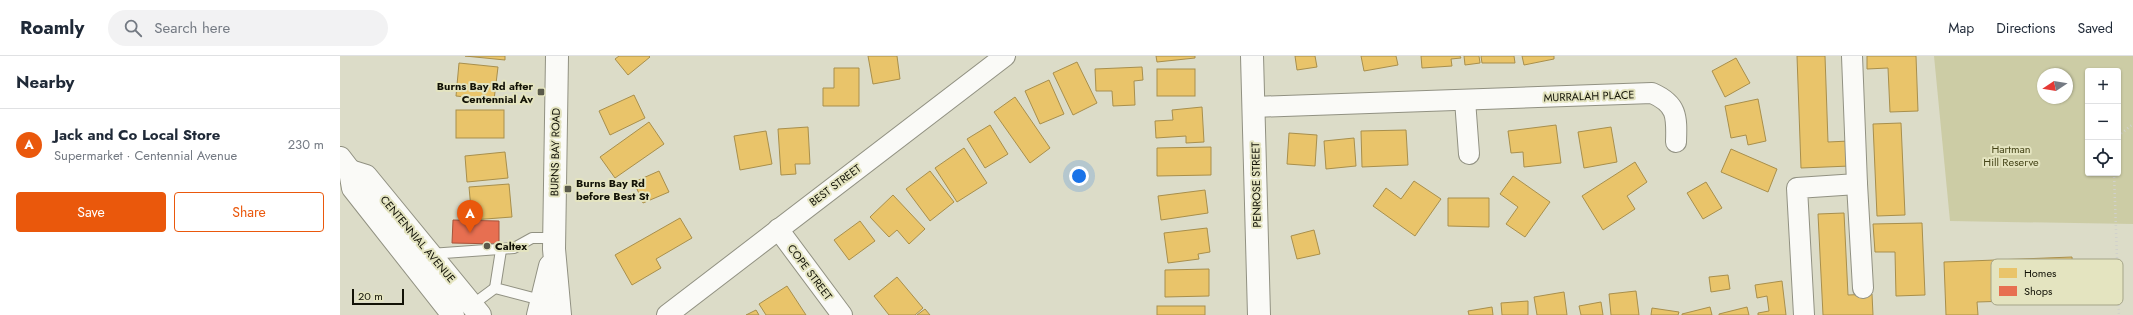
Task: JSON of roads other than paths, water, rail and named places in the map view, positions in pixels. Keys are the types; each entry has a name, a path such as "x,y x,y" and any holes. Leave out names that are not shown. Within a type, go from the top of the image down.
{"main road":[{"name":"BURNS BAY ROAD","path":"557,56 554,243 560,315"},
{"name":"PENROSE STREET","path":"1252,56 1259,315"},
{"name":"CENTENNIAL AVENUE","path":"343,170 366,176 476,310"},
{"name":"CENTENNIAL AVENUE","path":"343,170 353,188 453,315"},
{"name":"BURNS BAY ROAD","path":"540,308 554,243"}],"street":[{"name":"BEST STREET","path":"667,315 1005,56"},
{"path":"1852,56 1863,288"},
{"name":"MURRALAH PLACE","path":"1254,107 1652,93 1664,98 1673,107 1676,123 1676,142"},
{"path":"1466,100 1469,154"},
{"path":"1804,315 1797,188 1857,184"},
{"name":"COPE STREET","path":"778,229 842,315"}],"lane":[{"path":"430,254 514,248 532,238 554,243"},
{"path":"476,310 495,288 501,250"},
{"path":"495,288 540,308"}],"place":[{"name":"Burns Bay Rd after Centennial Av","path":"541,92"},
{"name":"Burns Bay Rd before Best St","path":"568,189"},
{"name":"Jack and Co Local Store","path":"470,233"},
{"name":"Caltex","path":"487,246"}],"park label":[{"name":"Hartman Hill Reserve","path":"2011,155"}]}
